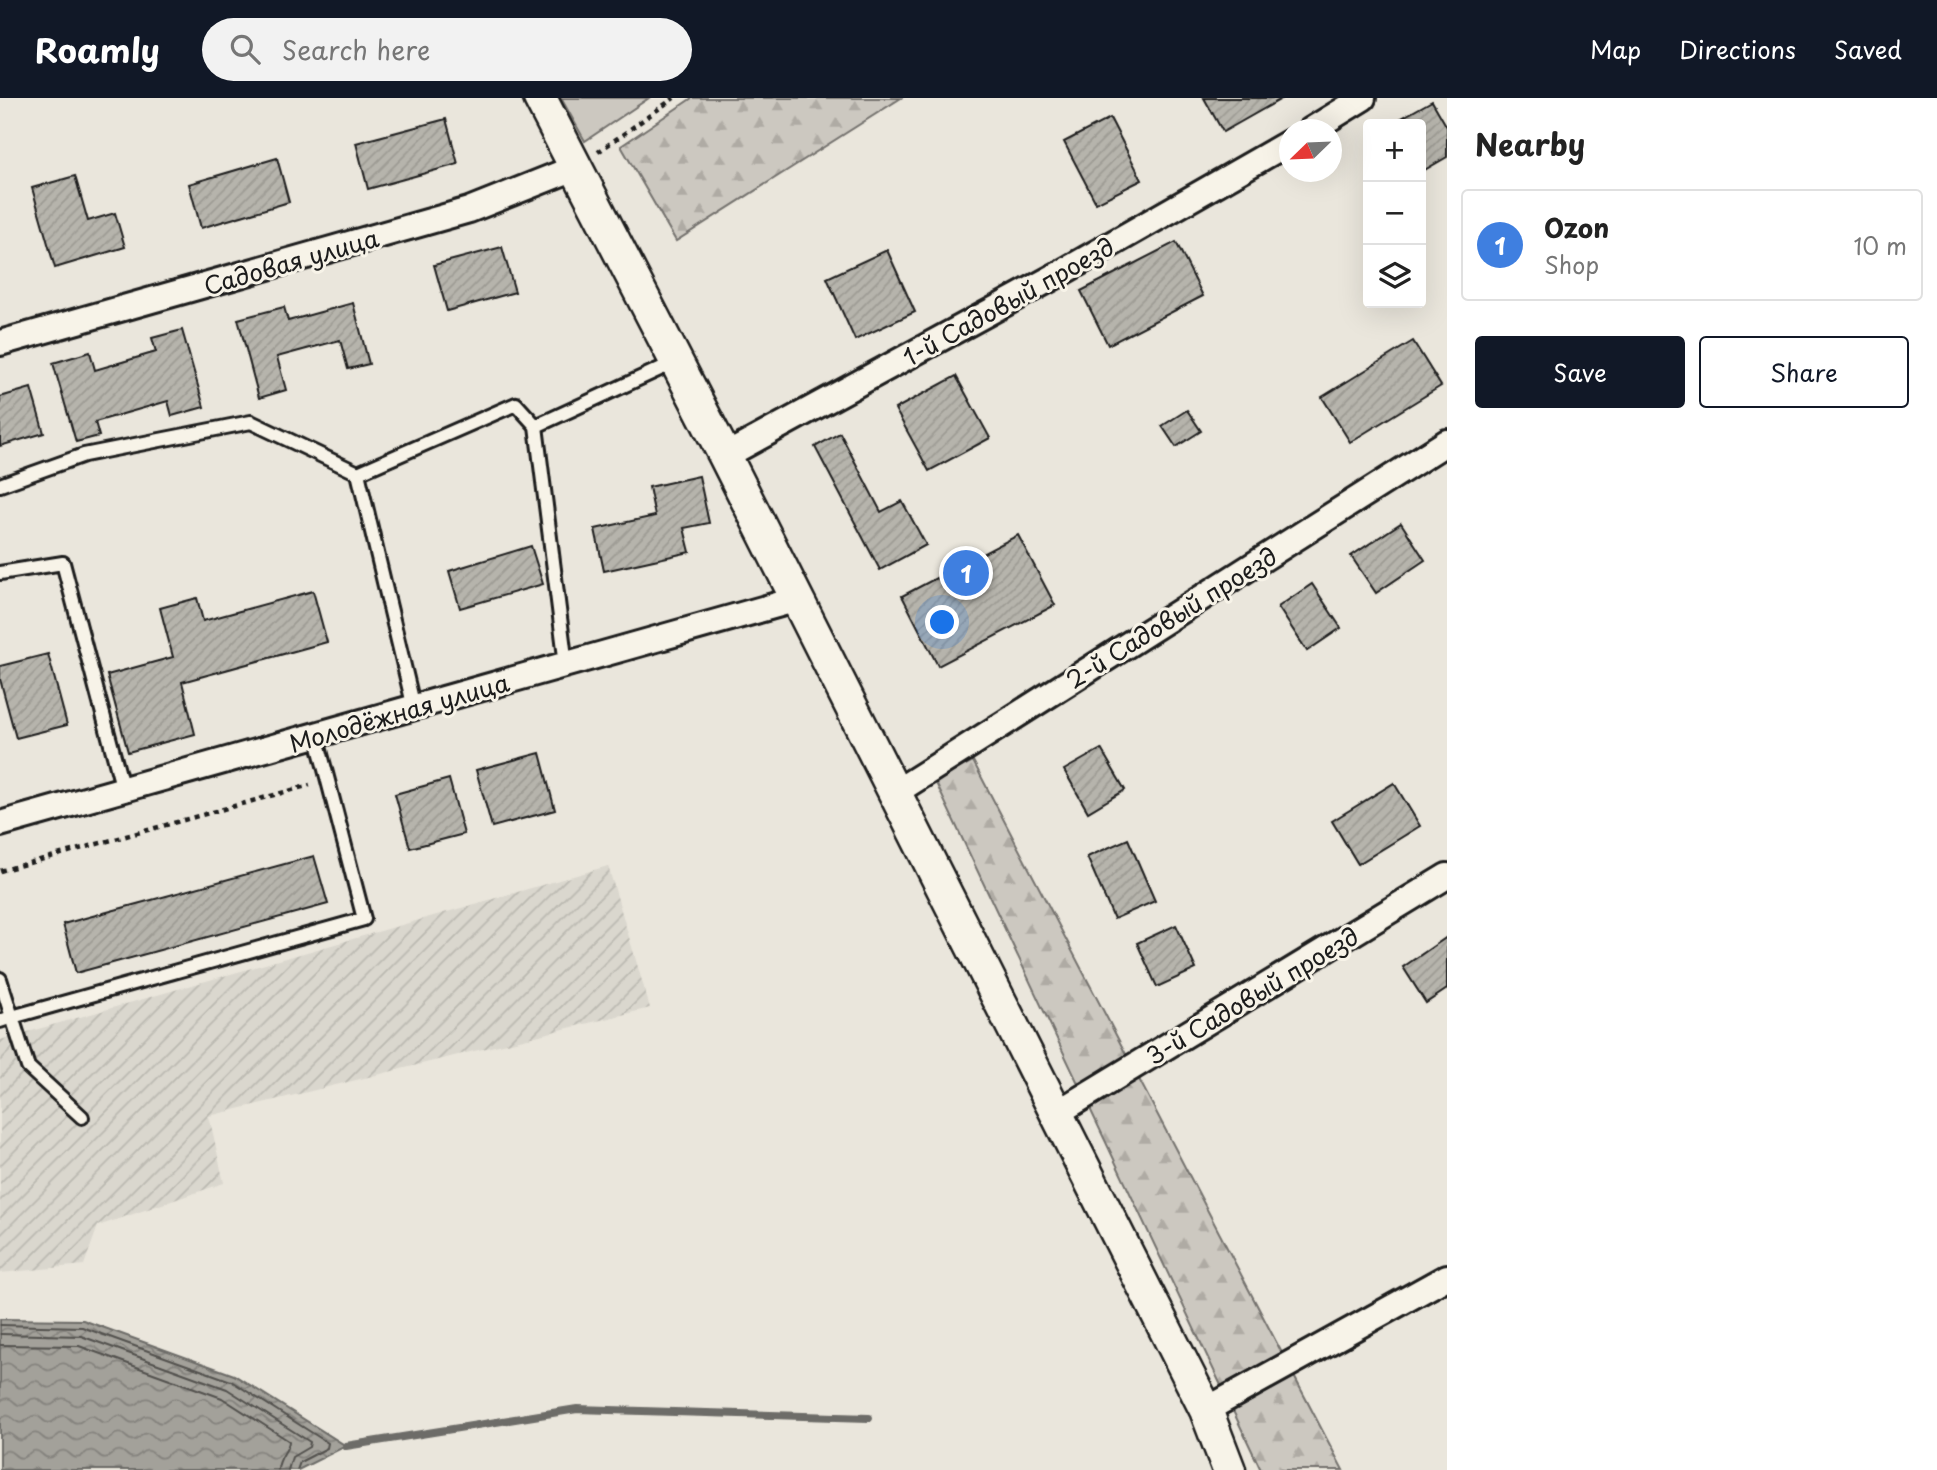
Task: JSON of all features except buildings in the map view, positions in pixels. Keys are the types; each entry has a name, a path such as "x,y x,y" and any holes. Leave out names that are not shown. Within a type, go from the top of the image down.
{"street":[{"path":"540,98 896,792 1206,1410 1229,1470"},
{"path":"1329,119 1363,98"},
{"name":"1-й Садовый проезд","path":"725,456 1049,279 1279,148"},
{"name":"Садовая улица","path":"0,343 469,210 577,167"},
{"name":"2-й Садовый проезд","path":"896,792 1447,442"},
{"name":"Молодёжная улица","path":"0,824 798,599"},
{"name":"3-й Садовый проезд","path":"1057,1113 1447,876"},
{"path":"1206,1410 1447,1277"}],"lane":[{"path":"536,426 676,361"},
{"path":"0,485 84,455 251,422 358,473 516,404 536,426 566,665"},
{"path":"358,473 414,708"},
{"path":"0,573 63,562 123,790"},
{"path":"6,1019 363,919 316,735"},
{"path":"0,979 6,1019 28,1067 82,1117"}],"path":[{"path":"577,167 674,98"},
{"path":"0,871 328,780"}],"shaded area":[{"path":"608,866 650,1008 209,1116 224,1183 98,1226 84,1265 0,1273 0,1040"}],"green space":[{"path":"561,98 649,98 585,141"},
{"path":"692,98 901,98 676,241 621,146"},
{"path":"973,761 1343,1470 1261,1470 935,781"}],"water":[{"path":"0,1319 83,1320 234,1375 346,1446 298,1470 0,1470"}],"waterway":[{"path":"346,1446 577,1409 869,1418"}],"place":[{"name":"Ozon","path":"966,573"}]}
